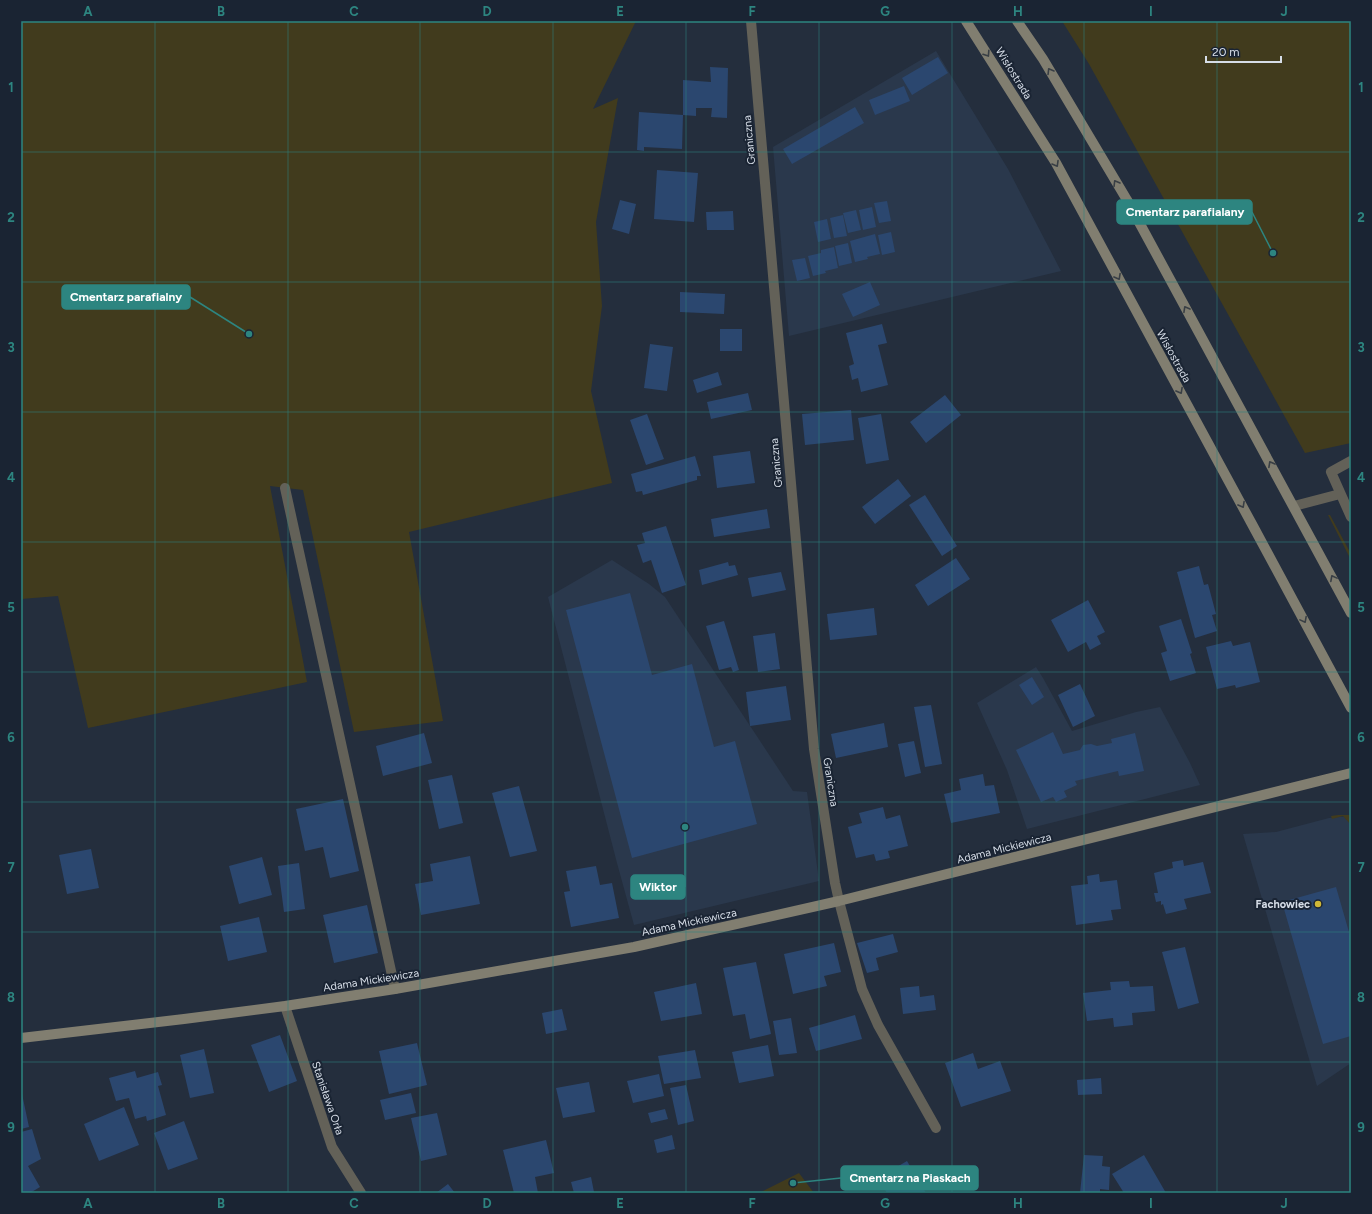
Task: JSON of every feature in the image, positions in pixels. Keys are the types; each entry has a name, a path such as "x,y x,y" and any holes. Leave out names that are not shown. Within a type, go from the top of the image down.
{"main road":[{"name":"Wisłostrada","path":"966,21 1056,163 1351,708"},
{"path":"1017,21 1043,59 1127,200 1351,612"},
{"name":"Adama Mickiewicza","path":"21,1038 285,1006 395,989 634,946 839,901 1351,773"}],"street":[{"name":"Graniczna","path":"751,21 814,749 835,883 862,989 878,1025 936,1128"},
{"path":"1351,461 1332,472 1351,517"},
{"path":"285,488 395,989"},
{"path":"1294,506 1340,494"},
{"name":"Stanisława Orła","path":"285,1006 332,1146 361,1193"}],"shaded area":[{"path":"21,21 636,21 593,109 618,98 596,222 602,306 591,391 612,483 409,532 443,721 354,732 303,490 270,486 307,682 88,728 58,596 21,599"},
{"path":"1062,21 1351,21 1351,443 1305,453 1089,64"},
{"path":"936,51 1008,169 1061,271 789,336 773,147"},
{"path":"1328,515 1330,515 1351,554 1351,560"},
{"path":"612,560 649,584 665,597 793,791 807,792 819,881 634,925 548,597"},
{"path":"1036,667 1072,731 1136,712 1160,707 1200,785 1027,829 1007,770 977,703"},
{"path":"1351,815 1351,825 1343,816 1332,819 1331,816"},
{"path":"1351,817 1351,1063 1317,1086 1243,834 1276,832 1329,818"},
{"path":"799,1173 814,1193 759,1193"}],"building":[{"path":"938,57 948,73 912,95 902,78"},
{"path":"710,67 728,68 727,118 711,117 712,108 696,108 696,116 683,115 683,80 711,82"},
{"path":"904,86 910,101 875,115 869,100"},
{"path":"855,107 864,123 792,164 783,149"},
{"path":"639,112 683,115 682,149 644,147 644,151 637,150"},
{"path":"657,170 698,173 694,222 654,219"},
{"path":"620,200 636,204 629,234 612,229"},
{"path":"887,201 891,221 879,223 874,203"},
{"path":"872,207 876,227 863,230 859,210"},
{"path":"856,210 861,230 848,233 843,213"},
{"path":"733,211 734,230 707,230 706,212"},
{"path":"843,215 847,236 834,238 830,218"},
{"path":"827,219 831,239 818,242 814,222"},
{"path":"891,232 895,252 882,255 878,235"},
{"path":"875,234 880,254 855,262 850,241"},
{"path":"848,243 852,263 839,266 835,246"},
{"path":"834,247 838,268 813,276 808,256 821,253 821,250"},
{"path":"805,258 810,278 797,281 792,260"},
{"path":"870,282 880,305 853,317 842,294"},
{"path":"680,292 725,294 724,314 680,312"},
{"path":"882,324 887,343 878,345 888,385 861,392 858,378 852,380 849,366 854,364 846,333"},
{"path":"720,329 742,329 742,351 720,351"},
{"path":"650,344 673,347 667,391 644,388"},
{"path":"718,372 722,385 697,393 693,380"},
{"path":"748,393 752,410 711,419 707,402"},
{"path":"945,395 961,415 926,443 910,422"},
{"path":"851,410 854,440 805,445 802,414"},
{"path":"647,414 664,459 646,465 630,420"},
{"path":"881,414 889,460 866,464 858,418"},
{"path":"750,451 755,483 717,488 713,456"},
{"path":"695,456 701,476 697,476 697,480 643,495 642,491 636,492 631,474"},
{"path":"898,479 911,496 875,524 862,507"},
{"path":"925,495 957,546 942,556 909,505"},
{"path":"767,509 770,528 714,537 711,519"},
{"path":"666,526 686,585 662,593 651,560 643,563 637,545 645,543 642,533"},
{"path":"956,558 970,579 928,606 915,585"},
{"path":"728,562 729,566 735,565 738,575 702,585 699,570"},
{"path":"1199,566 1204,585 1208,584 1216,614 1212,615 1217,631 1195,638 1177,572"},
{"path":"781,572 786,590 752,597 748,578"},
{"path":"630,593 652,675 692,664 714,747 735,741 757,824 632,858 566,610"},
{"path":"1088,600 1105,632 1097,636 1101,644 1090,650 1086,642 1068,652 1051,620"},
{"path":"874,608 877,635 830,640 827,614"},
{"path":"1181,619 1192,653 1190,654 1196,673 1170,681 1161,653 1167,651 1159,626"},
{"path":"724,621 739,670 733,672 731,667 719,670 706,626"},
{"path":"775,633 780,669 758,672 753,636"},
{"path":"1231,641 1233,646 1250,642 1260,682 1236,688 1235,685 1217,689 1206,647"},
{"path":"1032,677 1044,697 1032,705 1019,685"},
{"path":"1080,684 1095,716 1073,727 1058,695"},
{"path":"786,686 791,720 750,726 746,692"},
{"path":"931,705 942,764 925,767 914,707"},
{"path":"884,723 888,747 836,758 831,734"},
{"path":"1053,732 1063,754 1080,750 1083,745 1091,744 1097,746 1112,743 1111,739 1135,733 1144,771 1119,776 1118,771 1075,781 1077,785 1064,791 1067,797 1056,802 1053,797 1041,802 1016,750"},
{"path":"424,733 432,763 383,776 376,746"},
{"path":"914,741 921,773 905,777 898,744"},
{"path":"983,774 985,786 994,785 1000,813 951,823 944,794 961,790 959,779"},
{"path":"452,775 463,823 439,829 428,780"},
{"path":"519,786 537,851 510,857 492,793"},
{"path":"343,799 359,871 330,878 323,847 305,851 296,809"},
{"path":"883,807 886,819 900,815 908,846 888,851 890,858 876,861 874,854 856,858 848,827 862,823 859,813"},
{"path":"91,849 99,888 67,894 59,855"},
{"path":"470,856 480,904 421,915 415,884 433,881 430,864"},
{"path":"262,857 272,895 239,904 229,866"},
{"path":"1183,860 1184,866 1203,862 1211,893 1184,899 1187,909 1166,914 1163,904 1161,905 1161,901 1156,902 1154,893 1158,893 1154,873 1173,868 1172,862"},
{"path":"299,863 305,909 284,912 278,866"},
{"path":"596,866 600,885 612,883 619,918 571,927 564,892 570,891 566,871"},
{"path":"1099,874 1100,882 1117,880 1121,909 1111,910 1113,920 1076,925 1071,886 1088,884 1087,876"},
{"path":"1336,887 1351,939 1351,1036 1323,1044 1282,902"},
{"path":"367,905 378,953 334,963 323,915"},
{"path":"259,917 267,952 228,961 220,926"},
{"path":"893,934 898,952 876,958 879,970 867,973 857,943"},
{"path":"834,943 841,972 824,976 827,986 793,994 784,954"},
{"path":"1185,947 1199,1003 1178,1009 1162,952"},
{"path":"756,962 771,1034 750,1039 745,1014 733,1016 723,968"},
{"path":"1129,981 1130,987 1153,986 1155,1011 1132,1013 1133,1025 1114,1027 1113,1018 1087,1021 1083,993 1111,990 1110,982"},
{"path":"696,983 702,1014 661,1021 654,992"},
{"path":"919,986 920,997 934,995 936,1010 903,1014 900,988"},
{"path":"562,1009 567,1030 546,1034 542,1013"},
{"path":"855,1015 862,1039 816,1051 809,1028"},
{"path":"791,1018 797,1053 779,1055 773,1021"},
{"path":"280,1035 297,1081 269,1092 251,1045"},
{"path":"417,1043 427,1085 389,1094 379,1051"},
{"path":"768,1045 774,1076 739,1083 732,1052"},
{"path":"204,1049 214,1093 190,1098 180,1055"},
{"path":"695,1050 701,1078 664,1084 658,1056"},
{"path":"973,1053 978,1069 1000,1061 1011,1091 961,1107 945,1063"},
{"path":"135,1071 137,1078 158,1072 162,1085 158,1086 166,1115 147,1121 146,1116 135,1119 129,1098 116,1101 109,1078"},
{"path":"659,1074 664,1096 633,1103 627,1081"},
{"path":"1101,1078 1102,1094 1078,1095 1077,1080"},
{"path":"589,1082 595,1112 563,1118 556,1088"},
{"path":"686,1085 694,1121 678,1125 670,1088"},
{"path":"411,1093 416,1113 385,1120 380,1100"},
{"path":"22,1094 29,1127 21,1129 21,1095"},
{"path":"124,1107 139,1145 99,1161 84,1124"},
{"path":"665,1109 668,1119 651,1123 648,1113"},
{"path":"437,1113 447,1155 421,1161 411,1118"},
{"path":"184,1121 198,1159 168,1170 154,1133"},
{"path":"32,1129 41,1159 28,1166 40,1187 30,1193 21,1193 21,1132"},
{"path":"672,1135 675,1149 657,1153 654,1140"},
{"path":"546,1140 554,1173 535,1177 538,1193 514,1193 503,1150"},
{"path":"1084,1155 1103,1156 1102,1166 1110,1167 1109,1190 1100,1189 1100,1193 1080,1193"},
{"path":"1144,1155 1166,1193 1124,1193 1112,1174"},
{"path":"907,1161 926,1193 887,1193 878,1178"},
{"path":"591,1177 594,1192 574,1193 571,1182"},
{"path":"448,1184 455,1193 436,1193"}],"place":[{"name":"Cmentarz parafialany","path":"1273,253"},
{"name":"Cmentarz parafialny","path":"249,334"},
{"name":"Wiktor","path":"685,827"},
{"name":"Fachowiec","path":"1318,904"},
{"name":"Cmentarz na Piaskach","path":"793,1183"}]}
